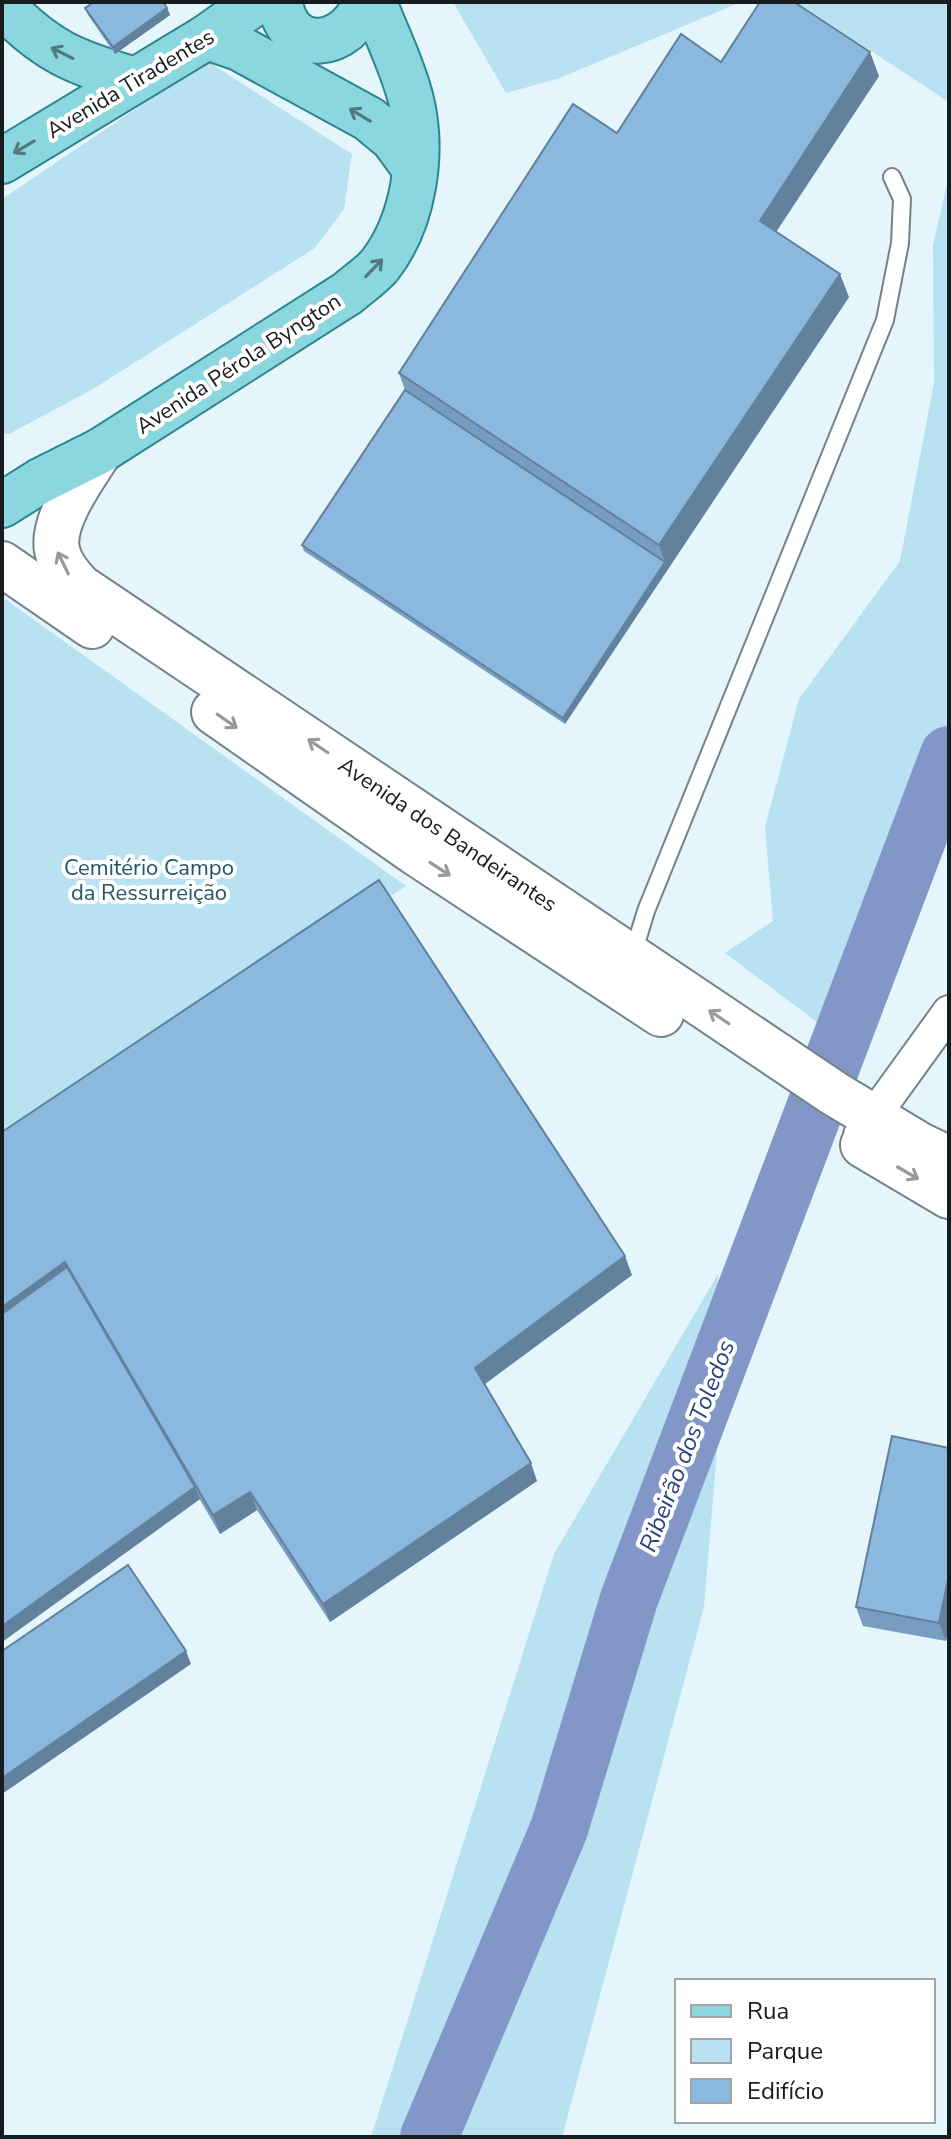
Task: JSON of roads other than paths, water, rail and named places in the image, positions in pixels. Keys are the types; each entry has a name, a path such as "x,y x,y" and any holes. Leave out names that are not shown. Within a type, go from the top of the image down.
{"main road":[{"name":"Avenida Tiradentes","path":"2,161 207,37 256,2"},
{"path":"280,2 288,28 301,39 318,41 328,40 345,31 360,16 365,2"},
{"path":"374,2 411,100 415,169"},
{"path":"2,5 29,33 57,52 92,68 135,80"},
{"path":"207,37 239,48 369,119 393,139 415,169"},
{"name":"Avenida Pérola Byngton","path":"2,505 21,474 100,451 348,293 380,266 403,224 415,169"},
{"name":"Avenida dos Bandeirantes","path":"100,451 71,498 60,524 56,547 64,570 80,587 632,958 776,1073"},
{"name":"Avenida dos Bandeirantes","path":"2,564 416,853 828,1105 864,1129 949,1196"},
{"name":"Avenida dos Bandeirantes","path":"864,1129 949,1159"}],"street":[{"path":"864,1129 949,1012"}],"lane":[{"path":"632,958 652,897 885,320 900,243 902,199 892,177"}],"waterway":[{"name":"Ribeirão dos Toledos","path":"429,2137 559,1829 629,1599 949,755"}],"park label":[{"name":"Cemitério Campo da Ressurreição","path":"149,880"}]}
